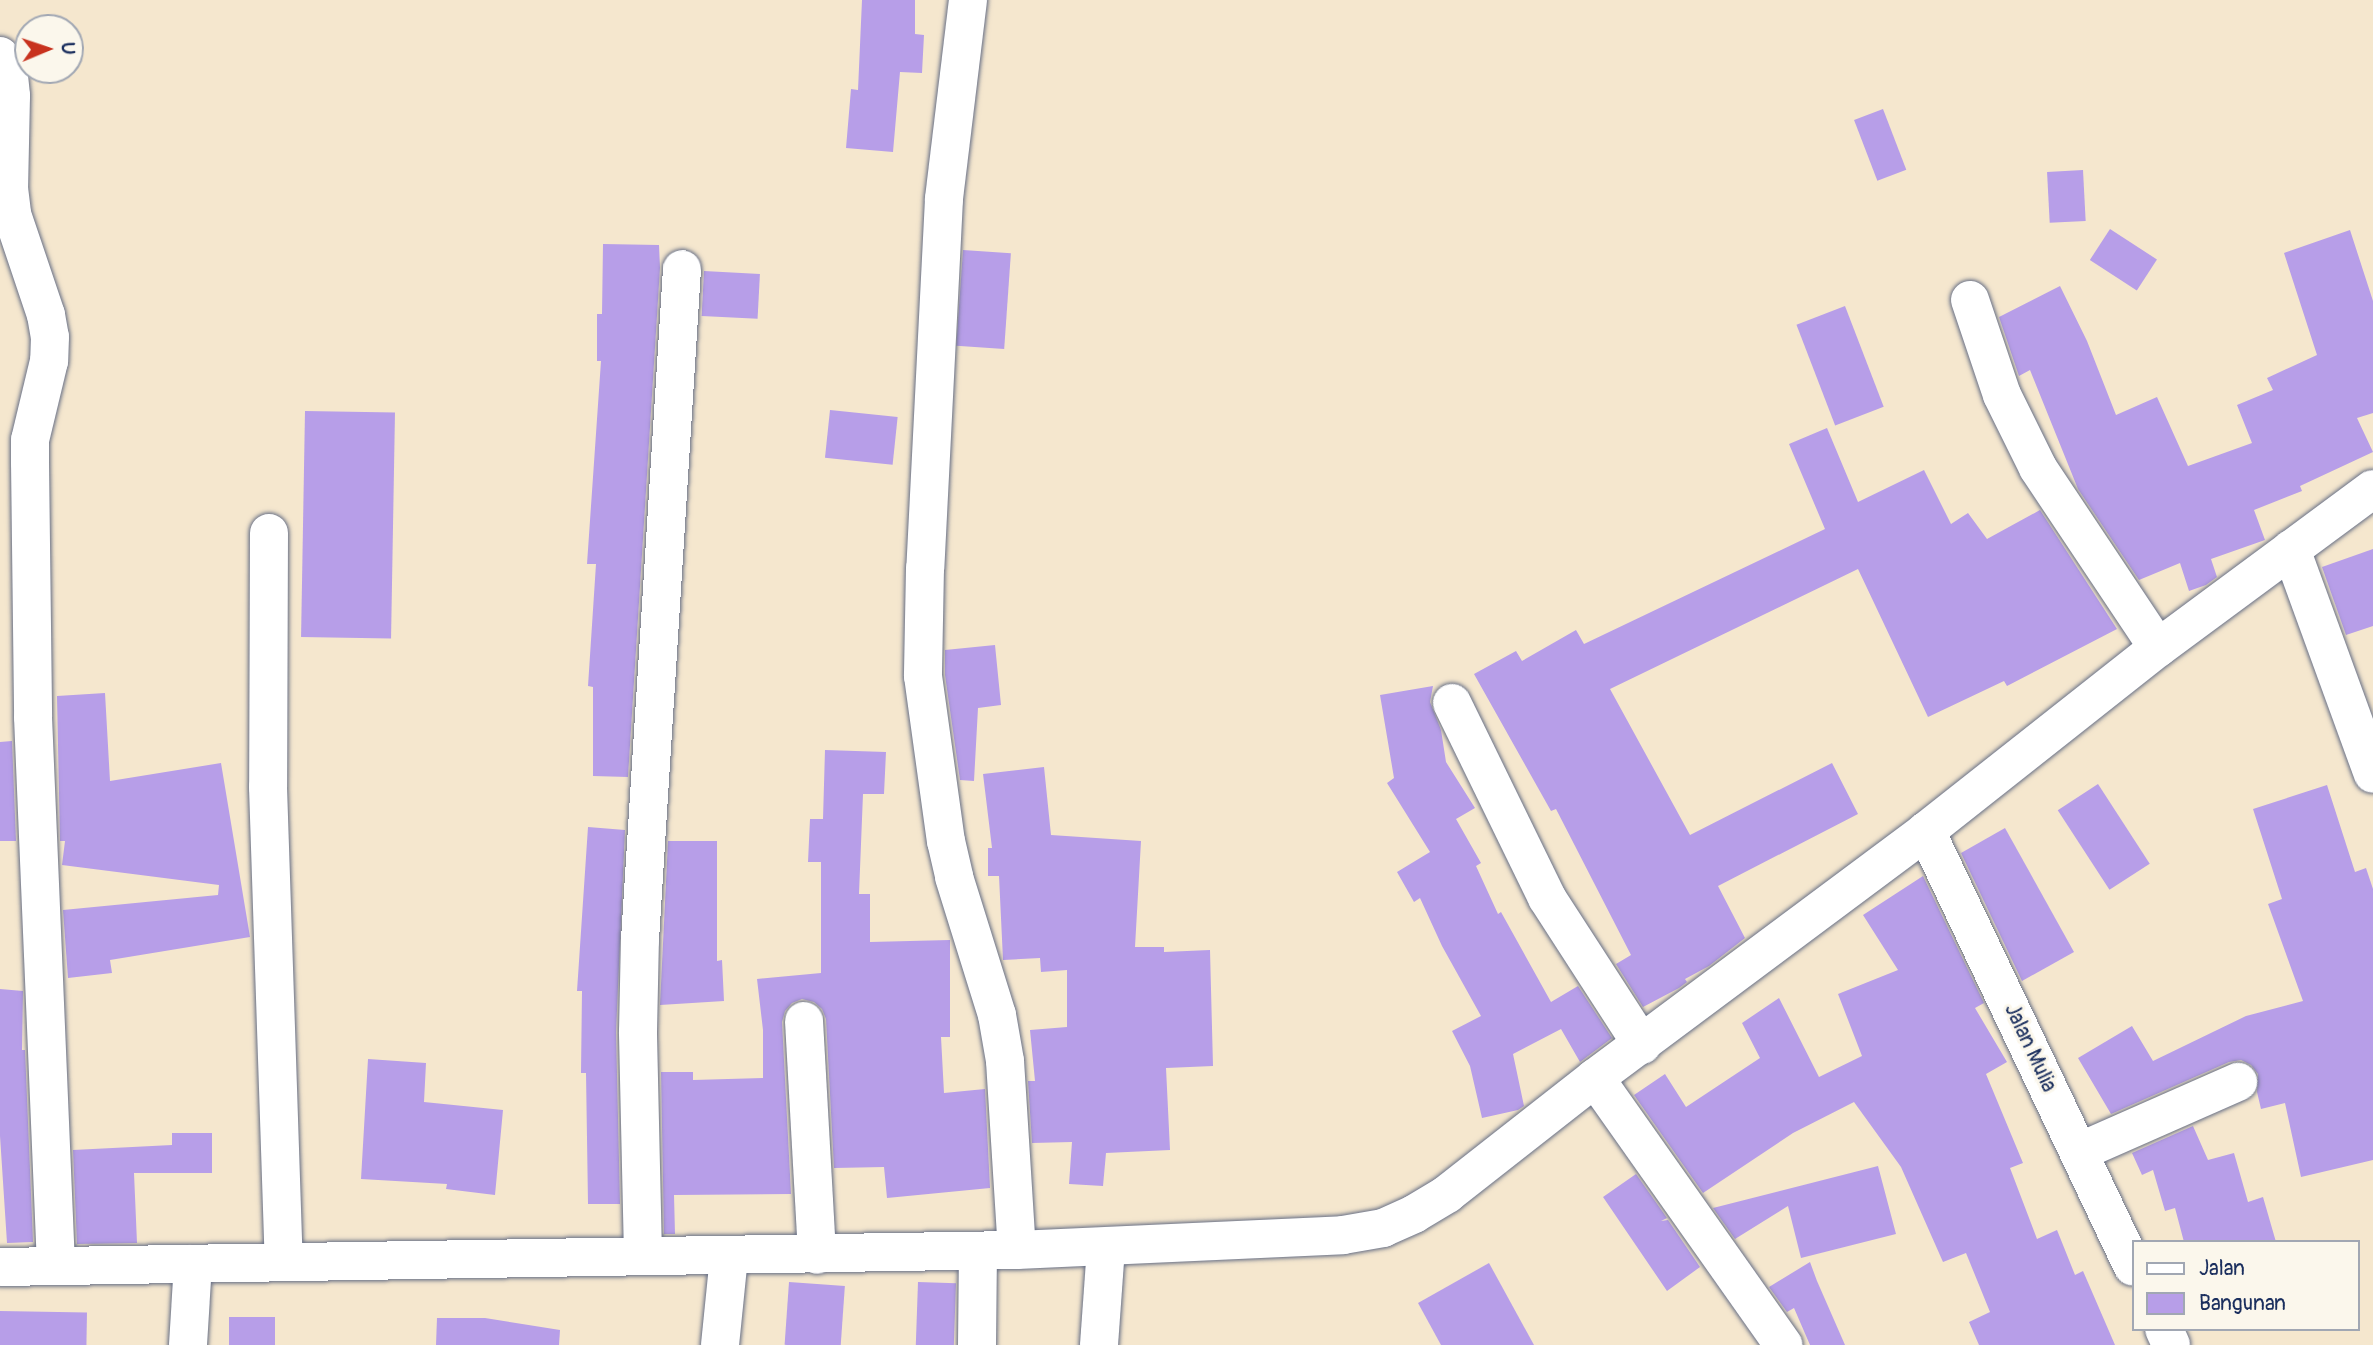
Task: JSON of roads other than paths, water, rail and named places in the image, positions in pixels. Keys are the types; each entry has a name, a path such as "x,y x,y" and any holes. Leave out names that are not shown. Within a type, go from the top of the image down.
{"street":[{"path":"968,0 944,199 925,568 923,676 946,841 954,877 997,1016 1005,1061 1017,1250"},
{"path":"0,56 9,76 11,96 9,188 12,215 46,315 50,337 49,360 30,440 30,462 33,717 56,1266"},
{"path":"643,1255 638,1032 640,940 682,269"},
{"path":"1970,300 2003,395 2038,468 2158,648"},
{"path":"0,1267 1017,1250 1343,1234 1383,1228 1414,1214 1447,1194 1595,1078 1926,831 2158,648 2373,489"},
{"path":"269,533 268,787 284,1262"},
{"path":"2291,549 2373,774"},
{"path":"1452,703 1547,898 1642,1045"},
{"name":"Jalan Mulia","path":"1926,831 2132,1264"},
{"path":"804,1021 817,1255"},
{"path":"1595,1078 1783,1345"},
{"path":"2079,1152 2238,1082"},
{"path":"1099,1345 1106,1247"},
{"path":"977,1345 978,1251"},
{"path":"720,1345 729,1256"},
{"path":"188,1345 193,1264"}]}
